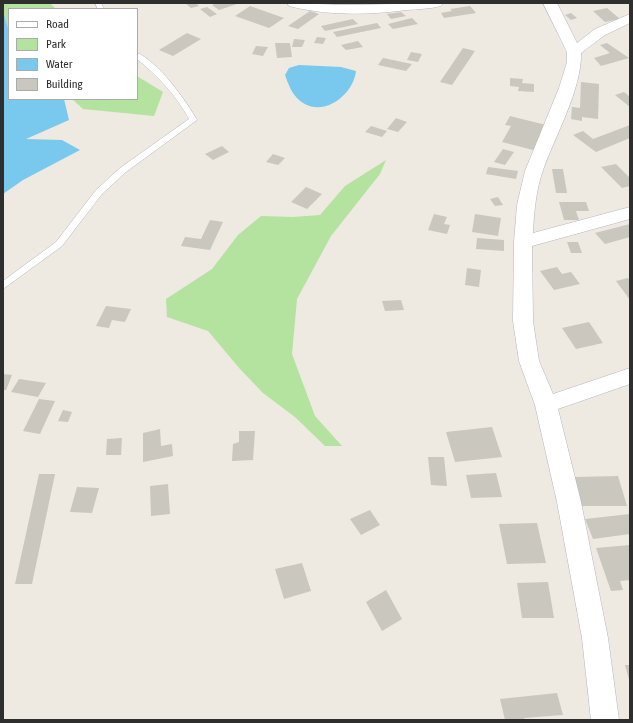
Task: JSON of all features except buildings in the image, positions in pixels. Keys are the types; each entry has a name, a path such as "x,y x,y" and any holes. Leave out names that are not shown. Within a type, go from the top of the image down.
{"street":[{"path":"294,3 311,8 337,9 436,3"},
{"path":"550,3 574,52 574,62 567,88 534,171 526,205 523,242 523,321 529,361 546,405 570,502 595,638 605,720"},
{"path":"574,52 600,32 630,18"},
{"path":"523,242 630,213"},
{"path":"546,405 630,376"}],"lane":[{"path":"3,286 59,244 99,192 123,170 193,120 188,109 161,74 138,57"}],"green space":[{"path":"3,3 50,3 55,8 8,8 8,28 3,11"},
{"path":"138,77 163,92 154,116 83,109 73,100 138,100"},
{"path":"386,160 380,174 331,236 297,299 292,354 315,416 342,446 325,446 295,417 263,393 240,369 208,331 167,317 166,299 212,269 238,235 261,216 293,217 320,215 345,186"}],"water":[{"path":"3,11 8,28 8,100 64,100 69,120 26,139 62,140 80,150 23,180 3,194"},
{"path":"299,65 341,67 356,71 354,81 342,97 334,103 315,107 306,105 297,98 287,81 285,75 289,68"}]}
